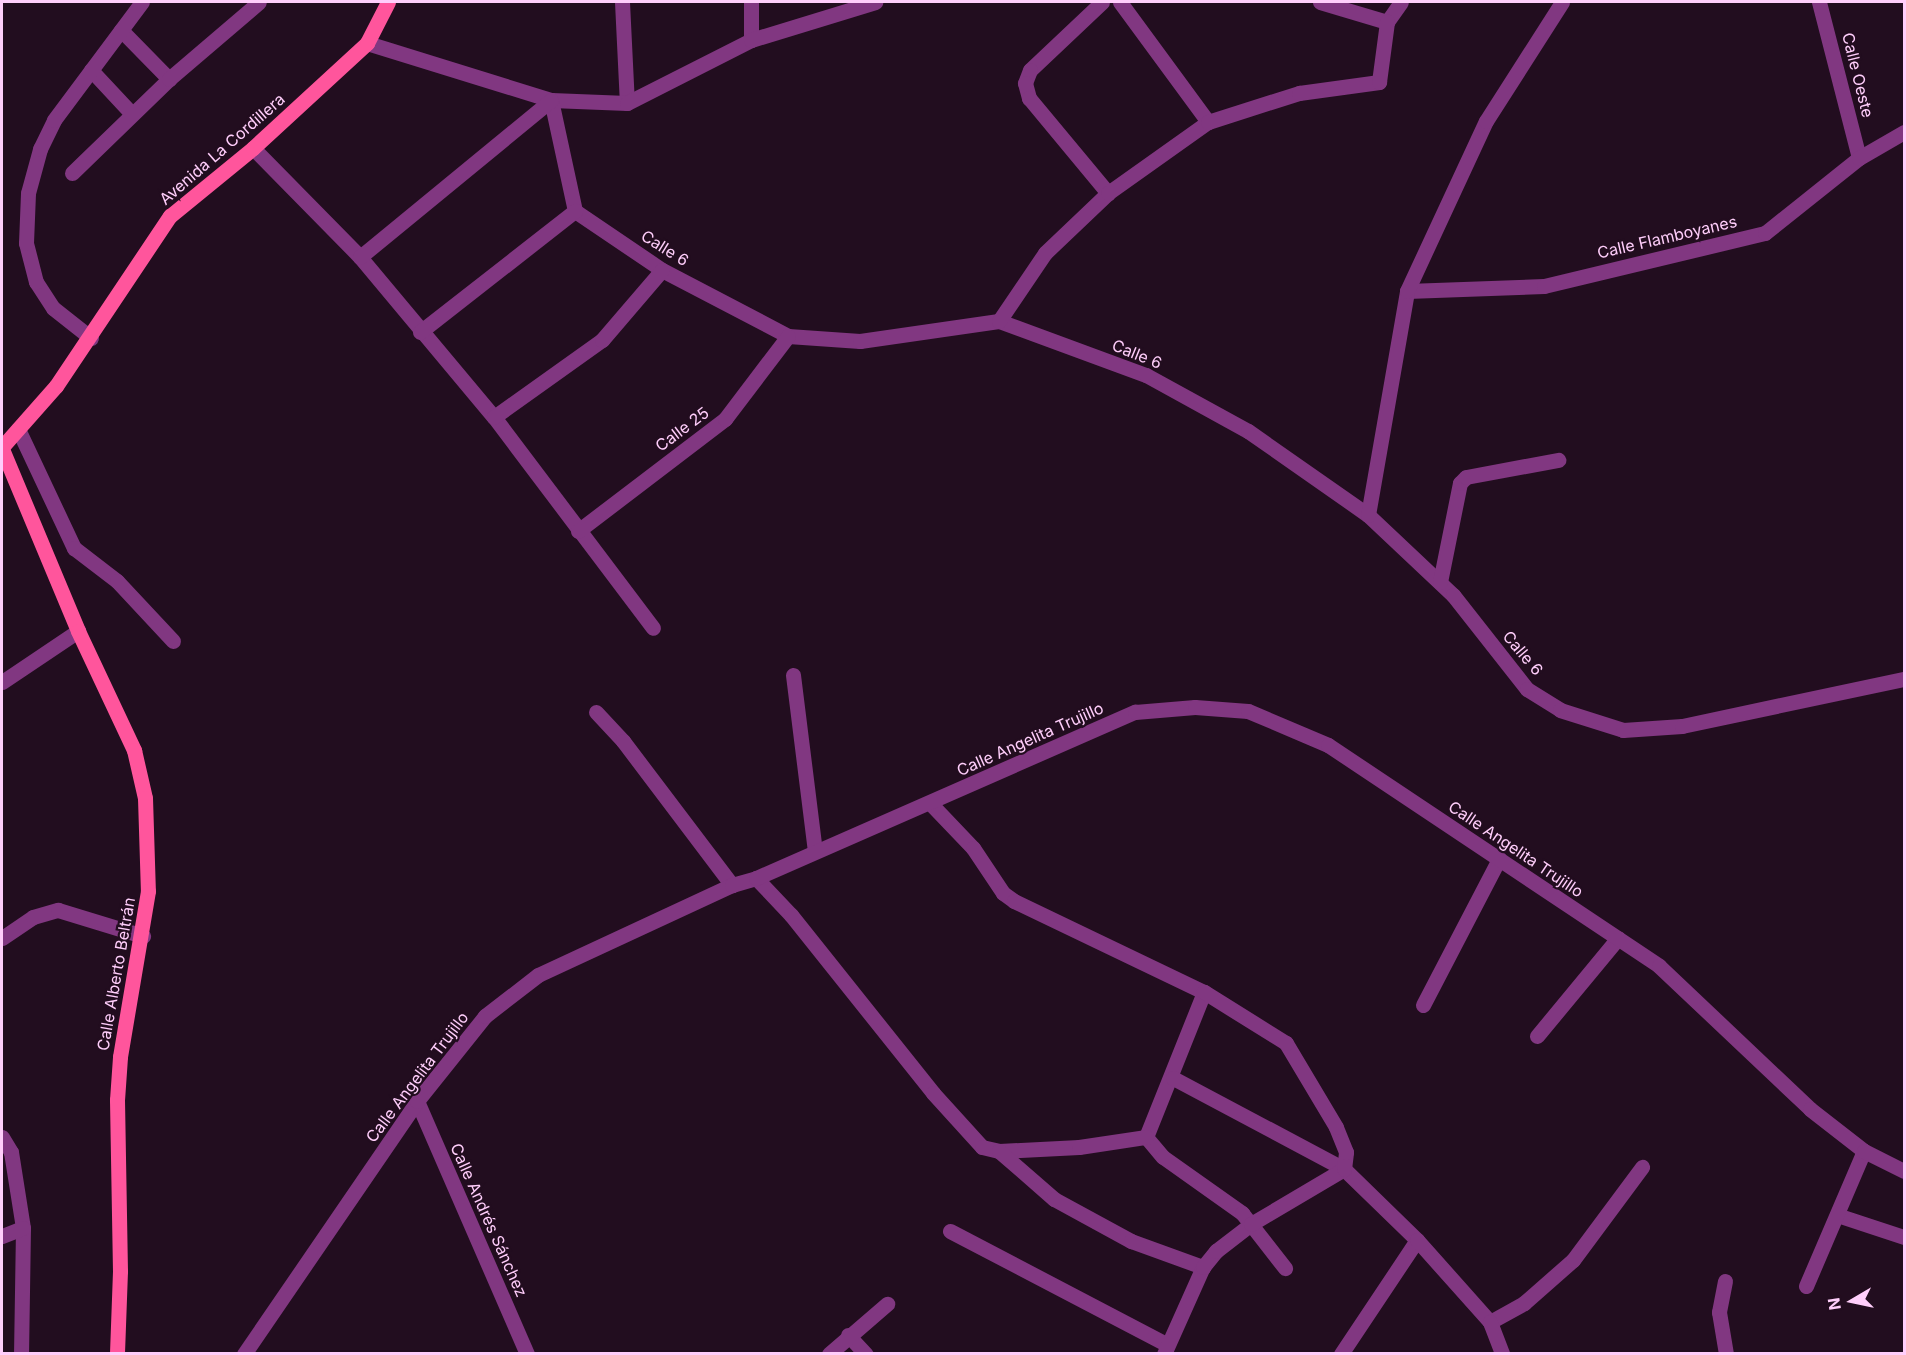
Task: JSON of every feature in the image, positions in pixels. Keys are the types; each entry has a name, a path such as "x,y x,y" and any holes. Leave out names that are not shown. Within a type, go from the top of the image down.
{"main road":[{"name":"Avenida La Cordillera","path":"2,448 56,386 91,338 170,216 253,148 367,43 388,2"},
{"name":"Calle Alberto Beltrán","path":"2,448 78,631 134,750 146,798 150,845 143,936 120,1057 117,1100 120,1271 117,1353"}],"street":[{"path":"91,338 53,308 36,282 26,243 28,193 40,149 54,120 142,2"},
{"path":"72,173 169,79 259,2"},
{"path":"622,2 627,103"},
{"path":"751,2 751,40"},
{"path":"367,43 551,100 627,103 751,40 874,2"},
{"path":"1102,2 1030,70 1024,83 1029,98 1108,193"},
{"path":"1120,2 1208,122"},
{"path":"1320,2 1387,22"},
{"path":"999,321 1045,253 1108,193 1208,122 1299,93 1380,82 1387,22 1401,2"},
{"path":"1368,514 1407,291 1486,121 1562,2"},
{"name":"Calle Oeste","path":"1819,2 1859,158"},
{"path":"121,30 169,79"},
{"path":"91,70 132,114"},
{"path":"420,332 575,211 551,100"},
{"path":"360,257 551,100"},
{"name":"Calle Flamboyanes","path":"1407,291 1544,286 1765,233 1859,158 1905,132"},
{"path":"253,148 360,257 420,332 494,417 653,628"},
{"name":"Calle 6","path":"575,211 662,270 788,336 860,341 999,321 1146,375 1248,431 1368,514 1440,582 1527,689 1560,710 1623,730 1682,726 1905,679"},
{"path":"494,417 602,339 662,270"},
{"name":"Calle 25","path":"578,531 724,419 788,336"},
{"path":"18,429 74,548 117,581 173,641"},
{"path":"1440,582 1460,483 1478,475 1558,460"},
{"path":"2,682 78,631"},
{"path":"793,675 815,851"},
{"name":"Calle Angelita Trujillo","path":"244,1353 417,1101 485,1016 538,975 732,885 756,878 1136,712 1196,707 1248,711 1328,745 1659,966 1810,1108 1864,1151 1905,1171"},
{"path":"596,712 623,741 732,885"},
{"path":"930,803 972,848 1009,897 1204,992 1286,1043 1336,1127 1346,1152 1344,1169"},
{"path":"1423,1005 1499,860"},
{"path":"756,878 791,915 933,1093 982,1147 999,1151 1079,1147 1146,1137"},
{"path":"2,938 33,916 58,910 143,936"},
{"path":"1537,1036 1618,939"},
{"path":"1146,1137 1173,1078 1204,992"},
{"path":"1173,1078 1344,1169 1417,1240 1490,1322 1502,1353"},
{"name":"Calle Andrés Sánchez","path":"417,1101 527,1353"},
{"path":"2,1137 11,1152 23,1228 21,1353"},
{"path":"1146,1137 1163,1157 1242,1213 1285,1268"},
{"path":"999,1151 1054,1199 1131,1241 1203,1267"},
{"path":"1806,1286 1864,1151"},
{"path":"1490,1322 1524,1303 1573,1260 1642,1167"},
{"path":"950,1231 1165,1349 1203,1267 1216,1251 1251,1224 1344,1169"},
{"path":"1837,1215 1905,1238"},
{"path":"2,1236 23,1228"},
{"path":"1341,1353 1417,1240"},
{"path":"1725,1281 1719,1312 1726,1353"},
{"path":"829,1353 887,1304"},
{"path":"848,1335 866,1353"}]}
